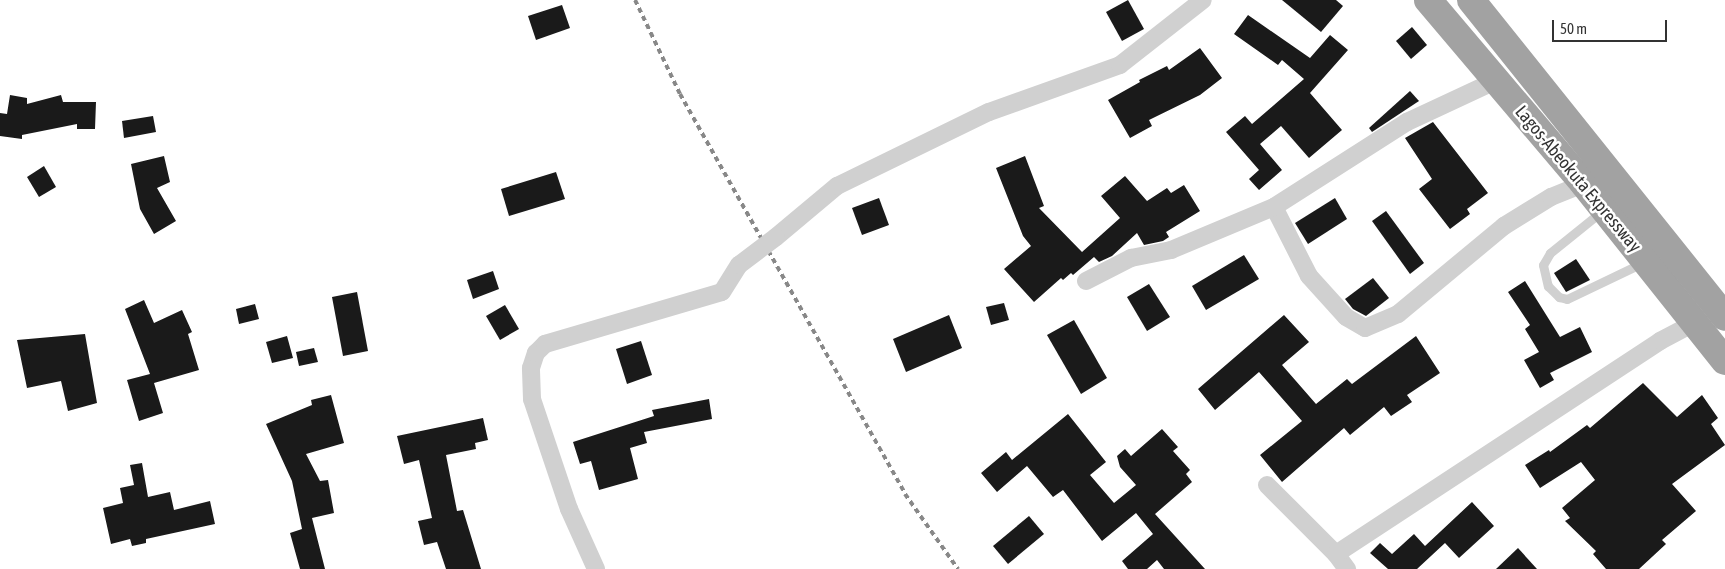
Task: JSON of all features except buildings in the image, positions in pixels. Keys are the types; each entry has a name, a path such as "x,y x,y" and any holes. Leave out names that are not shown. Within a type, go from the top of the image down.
{"highway":[{"name":"Lagos-Abeokuta Expressway","path":"1428,0 1605,209 1725,361"},
{"name":"Lagos-Abeokuta Expressway","path":"1472,0 1725,318"}],"street":[{"path":"596,569 569,509 532,399 531,368 536,353 545,344 722,292 739,265 838,186 989,112 1120,65 1203,0"},
{"path":"1086,282 1131,258 1171,250 1274,207 1407,122 1495,81"},
{"path":"1274,207 1309,276 1346,317 1364,328 1398,314 1504,226 1551,197 1584,184"},
{"path":"1336,554 1660,341 1696,322"},
{"path":"1267,486 1336,554 1347,569"}],"lane":[{"path":"1605,209 1550,253 1544,265 1548,286 1559,297 1568,299 1646,260"}],"railway":[{"path":"635,0 680,94 905,494 958,569"}]}
